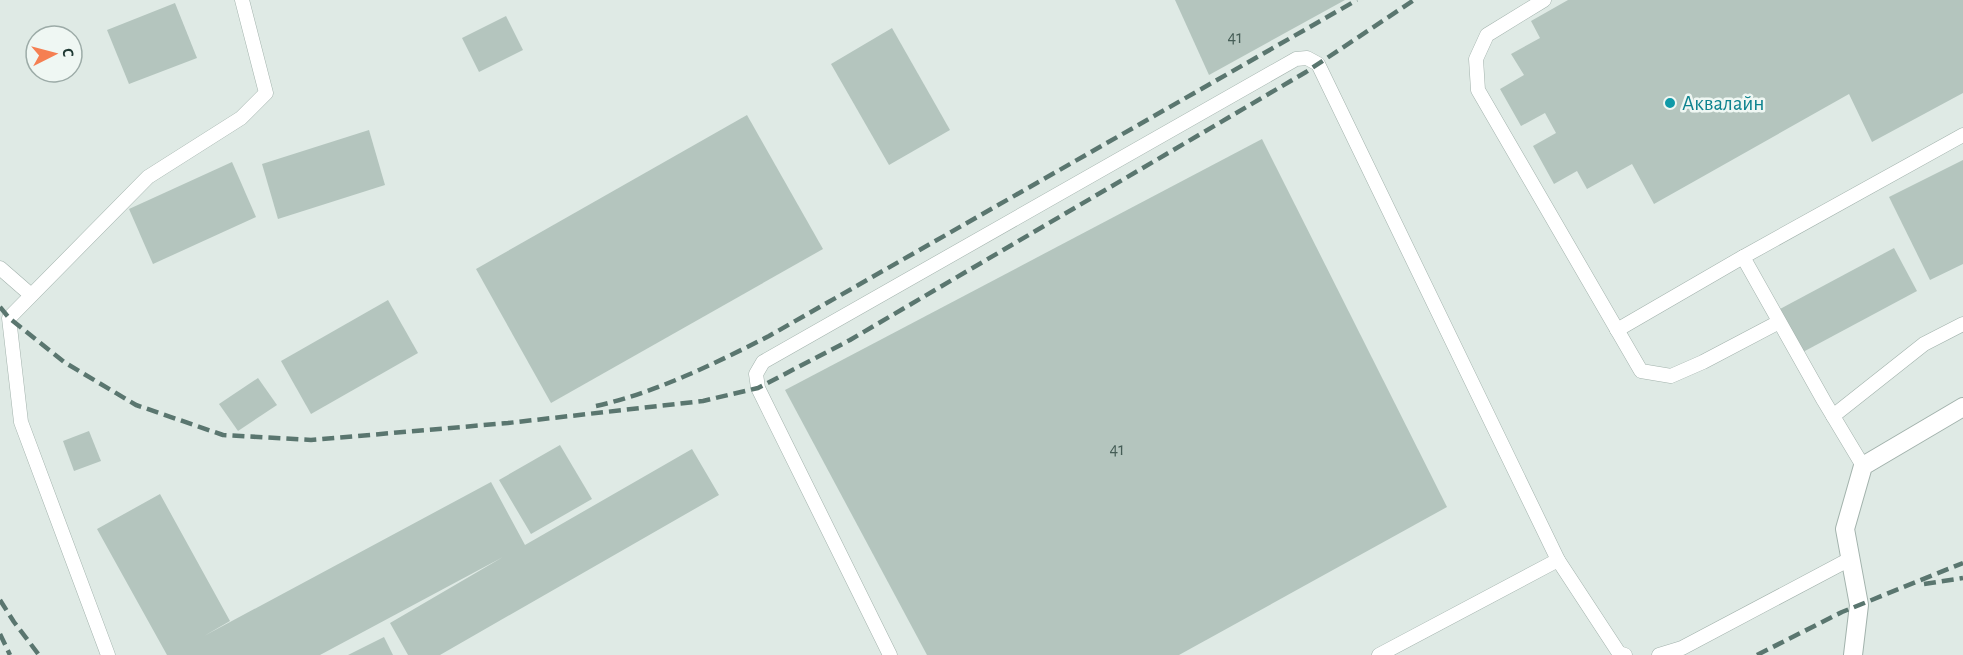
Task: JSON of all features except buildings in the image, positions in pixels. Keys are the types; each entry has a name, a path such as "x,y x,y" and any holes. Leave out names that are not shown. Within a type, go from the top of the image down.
{"street":[{"path":"1853,655 1859,605 1845,530 1863,466 1963,407"}],"lane":[{"path":"108,655 21,422 9,318 148,177 241,118 266,93 242,0"},
{"path":"1544,0 1486,35 1476,59 1478,90 1641,370 1671,376 1779,322"},
{"path":"890,655 759,388 756,374 763,362 1296,59 1307,58 1318,64 1558,560 1619,653 1625,655"},
{"path":"1617,330 1963,135"},
{"path":"1743,257 1863,466"},
{"path":"0,268 31,294"},
{"path":"1833,416 1924,344 1963,324"},
{"path":"1659,655 1682,648 1850,559"},
{"path":"1379,655 1558,560"}],"railway":[{"path":"596,406 663,385 707,367 769,336 1357,0"},
{"path":"0,307 9,318 64,362 136,405 223,435 311,440 508,423 703,401 758,388 850,340 1306,72 1414,0"},
{"path":"1757,655 1842,612 1963,563"},
{"path":"1924,584 1963,578"},
{"path":"0,600 39,655"},
{"path":"0,634 10,655"}],"place":[{"name":"Аквалайн","path":"1670,103"}]}
